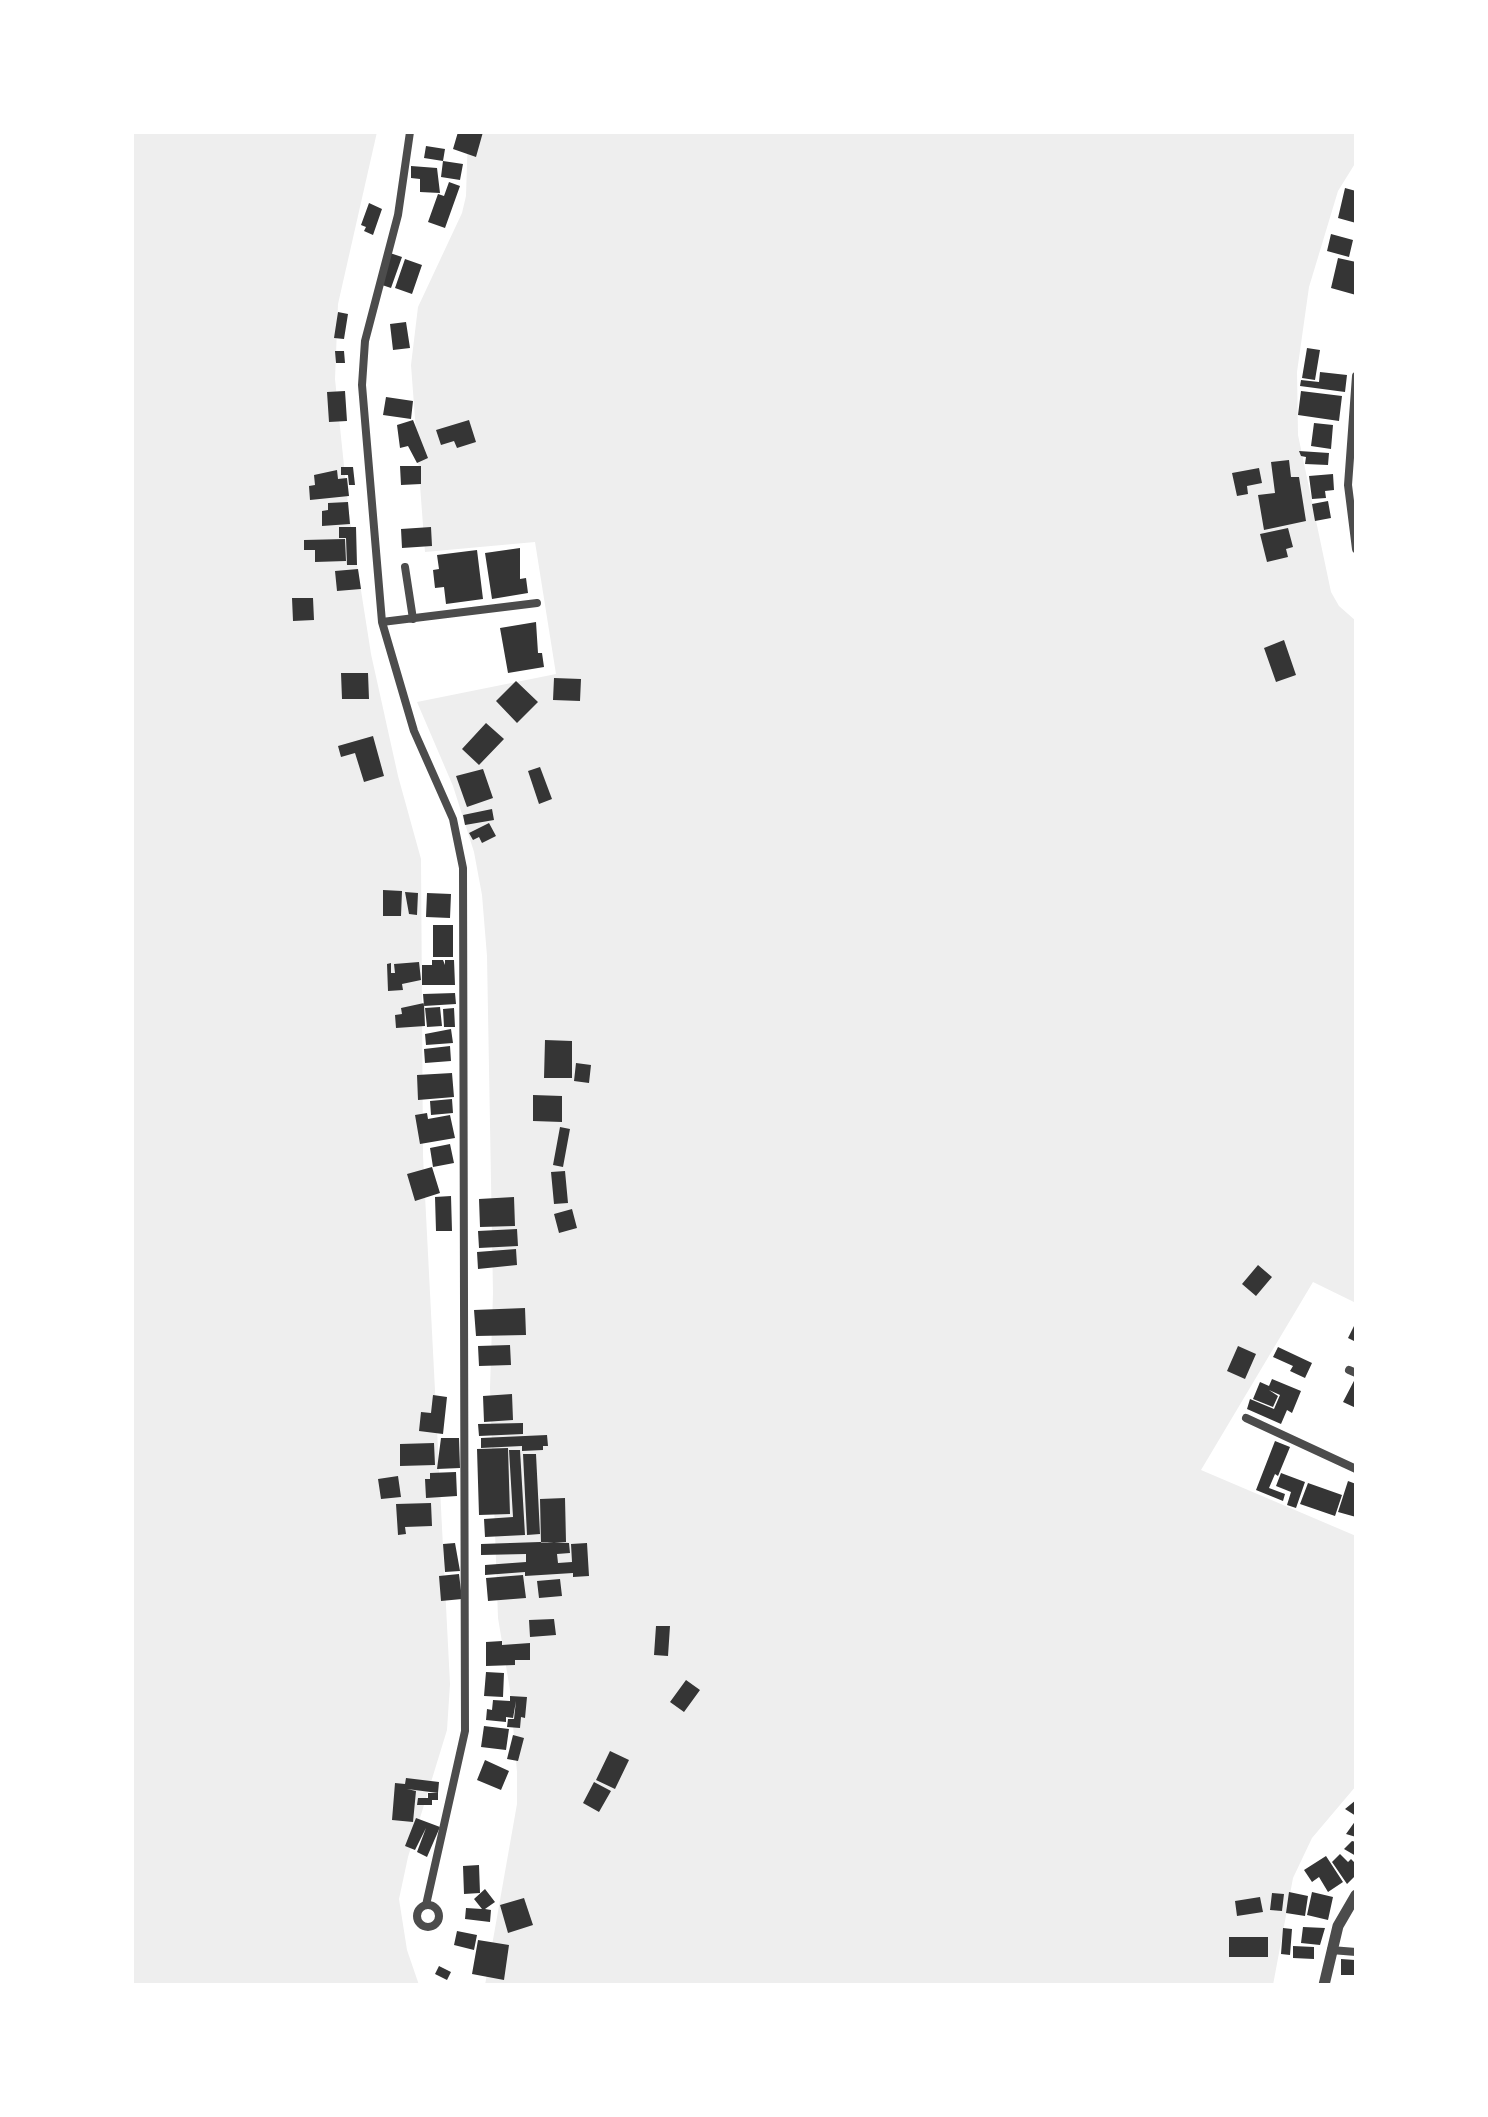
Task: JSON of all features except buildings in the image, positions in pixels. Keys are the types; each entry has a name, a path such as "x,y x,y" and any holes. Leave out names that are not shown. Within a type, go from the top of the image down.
{"street":[{"path":"410,132 398,215 365,341 362,385 382,622 414,731 453,819 463,868 465,1731 426,1905"},
{"path":"1356,376 1348,485 1356,549"},
{"path":"405,567 413,619"},
{"path":"382,622 537,603"},
{"path":"1246,1418 1356,1469"},
{"path":"1324,1985 1342,1917 1356,1895"},
{"path":"1331,1950 1356,1952"}],"shaded area":[{"path":"132,132 377,132 338,304 335,379 349,514 371,654 398,776 421,859 423,1156 450,1684 447,1730 408,1857 399,1899 407,1950 419,1985 132,1985"},
{"path":"468,132 1356,132 1356,162 1338,191 1309,287 1297,372 1298,435 1331,592 1339,606 1356,621 1356,1303 1313,1282 1201,1470 1356,1536 1356,1786 1312,1838 1293,1878 1273,1985 485,1985 517,1804 510,1690 498,1618 490,1388 493,1293 487,956 482,895 474,852 453,786 417,702 556,674 535,542 425,552 411,365 418,307 462,213 466,196"}]}
